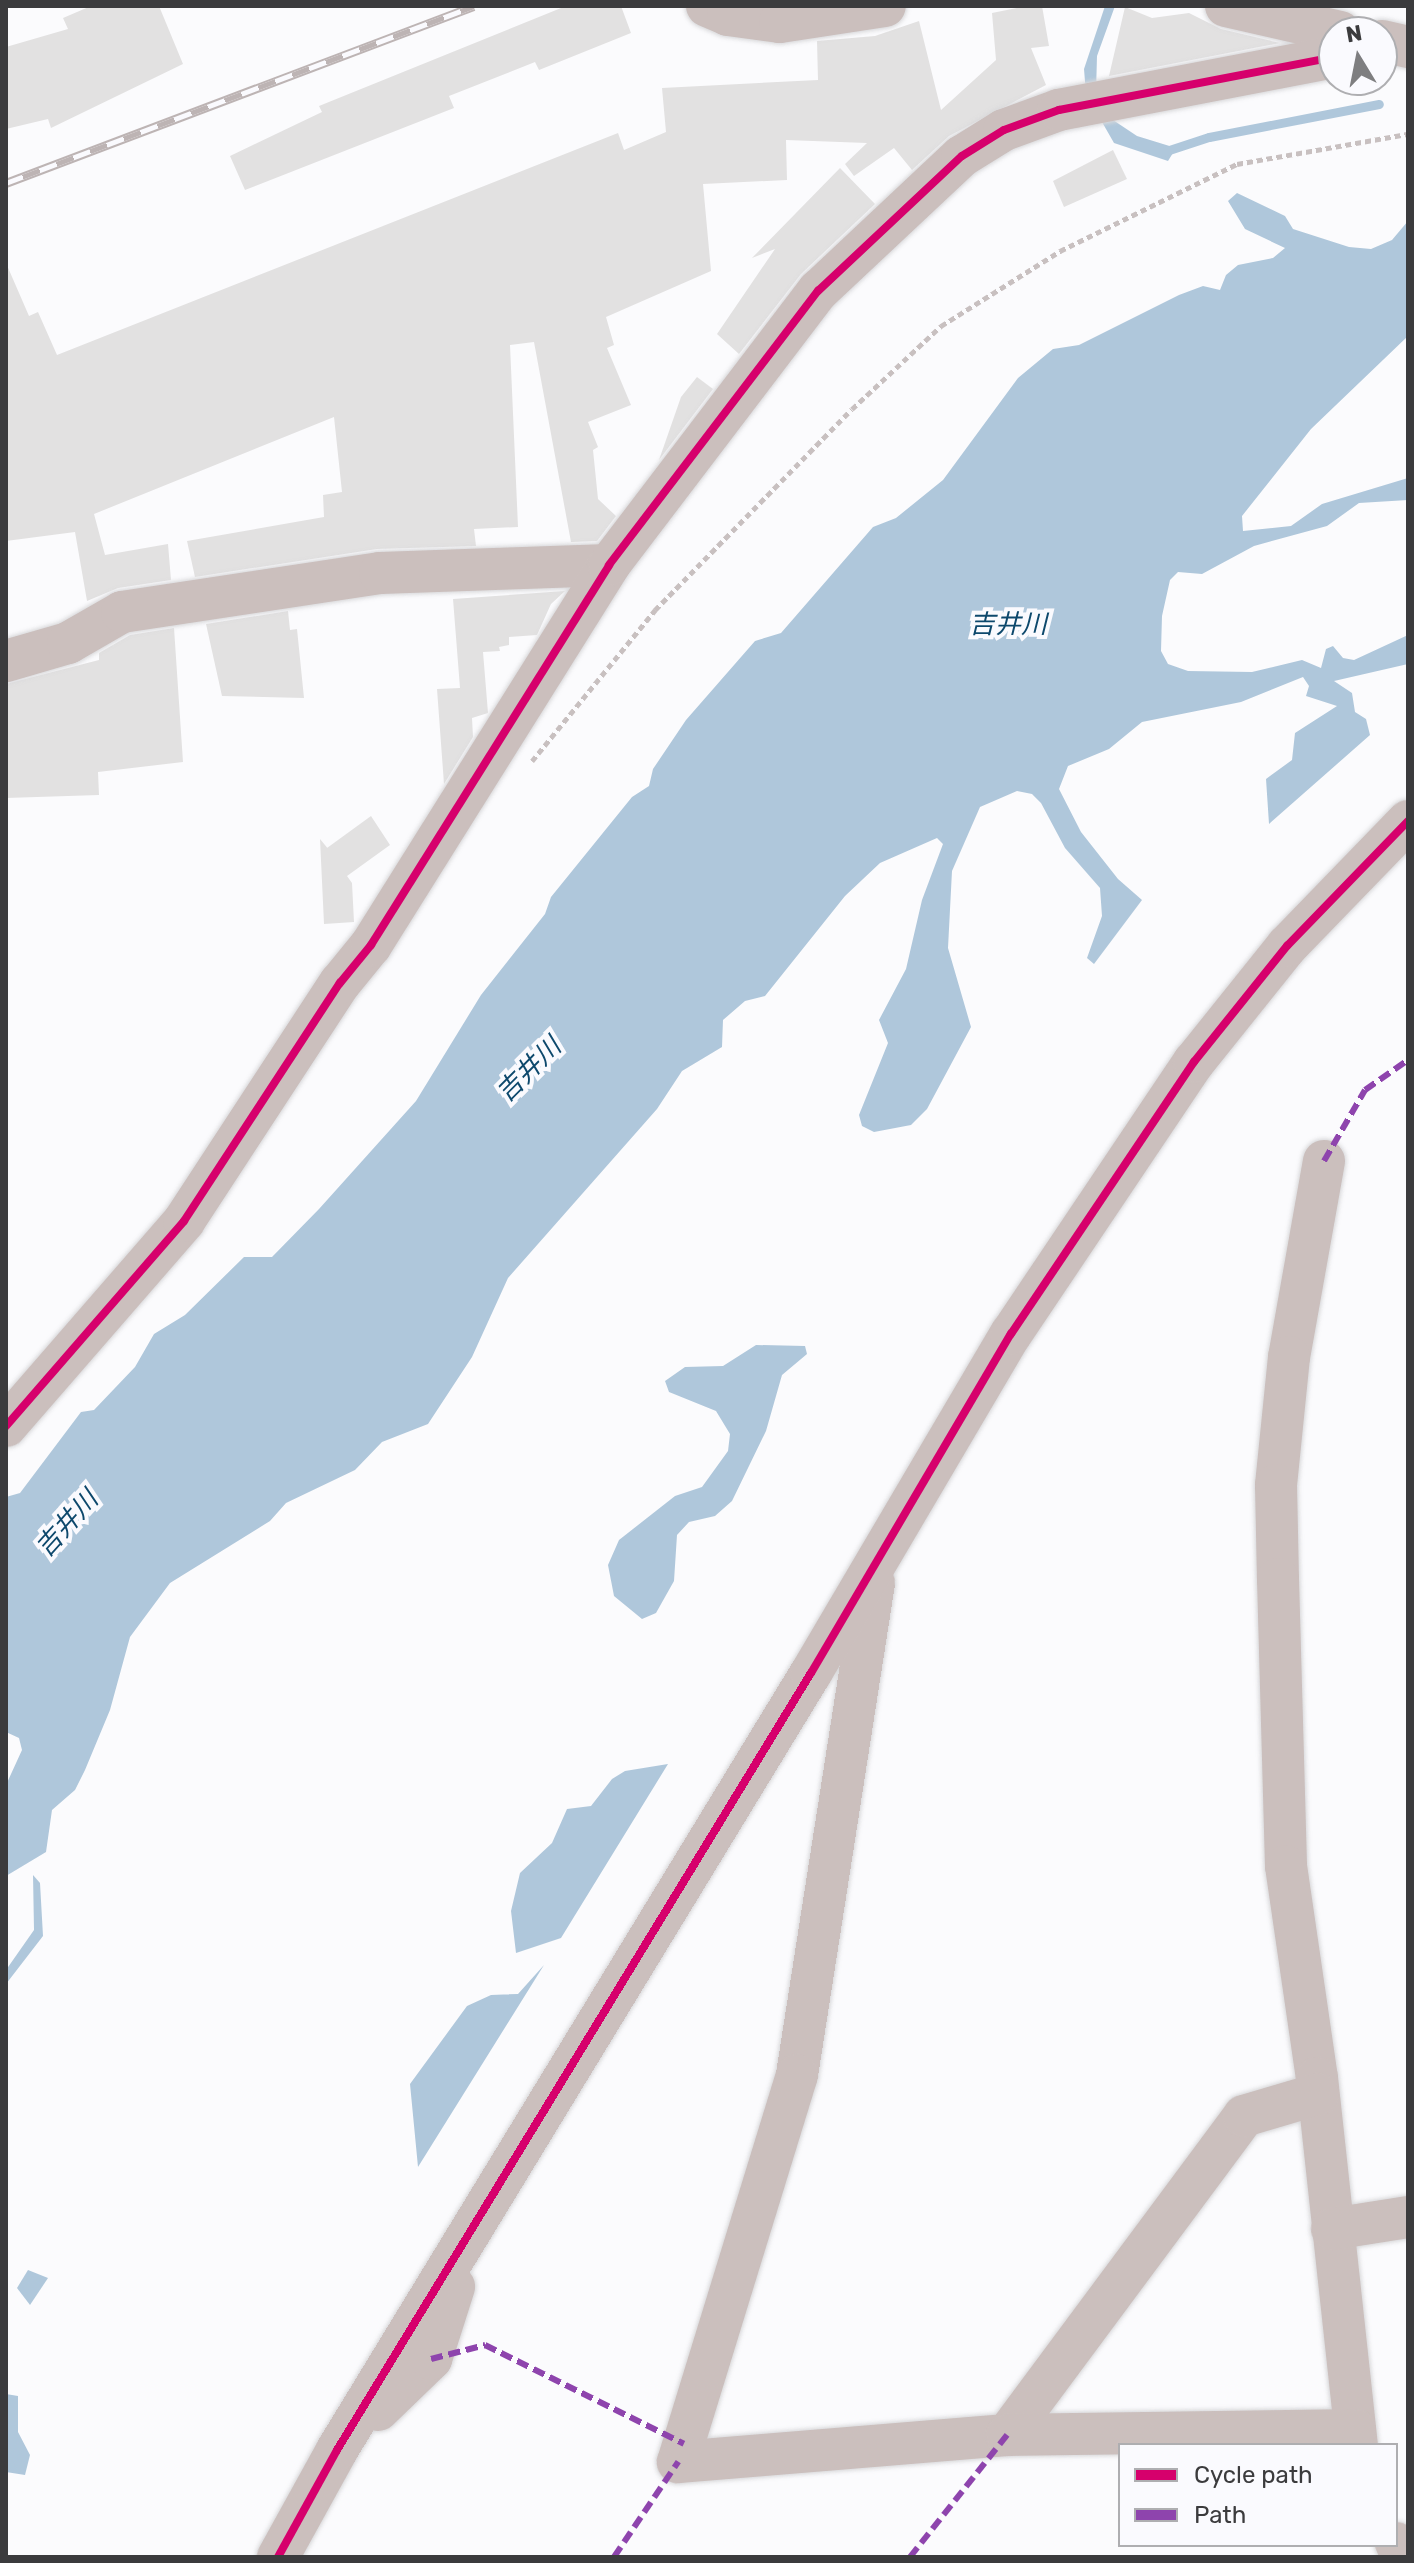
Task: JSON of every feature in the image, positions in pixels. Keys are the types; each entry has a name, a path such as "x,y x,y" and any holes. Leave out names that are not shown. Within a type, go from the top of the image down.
{"street":[{"path":"707,6 728,15 780,22 885,6"},
{"path":"1226,6 1318,27"},
{"path":"6,1426 184,1221 340,983 371,945 609,565 818,291 962,156 1004,130 1059,110 1318,60"},
{"path":"6,661 68,643 122,612 380,573 609,565"},
{"path":"278,2557 337,2450 474,2221 1011,1334 1194,1062 1287,946 1408,821"},
{"path":"878,1558 797,2075 678,2462 1007,2435 1356,2437 1318,2094 1286,1866 1276,1485 1289,1357 1324,1161"},
{"path":"1007,2435 1244,2116 1318,2094"},
{"path":"1332,2229 1408,2217"}],"path":[{"path":"529,765 655,610 852,409 941,326 1060,251 1237,164 1408,134"}],"water":[{"path":"1105,6 1115,6 1097,56 1096,93 1113,120 1137,136 1176,148 1168,161 1114,143 1086,94 1084,69"},
{"name":"吉井川","path":"1237,193 1285,216 1293,229 1349,247 1371,249 1392,240 1408,221 1408,336 1311,429 1242,516 1243,531 1291,526 1322,504 1408,478 1408,500 1359,503 1327,526 1254,546 1202,574 1178,572 1170,580 1162,616 1161,651 1168,664 1188,671 1252,672 1302,660 1321,668 1326,649 1333,646 1343,658 1354,660 1408,635 1408,664 1334,681 1352,693 1355,712 1366,719 1370,735 1269,824 1266,779 1292,760 1295,733 1337,706 1306,696 1309,686 1303,677 1241,702 1142,722 1109,749 1068,766 1059,789 1081,832 1118,879 1142,900 1094,964 1087,958 1102,916 1100,888 1065,848 1041,803 1032,794 1017,791 980,807 952,871 948,948 971,1027 927,1109 911,1125 874,1132 862,1126 859,1115 888,1043 879,1020 906,969 922,900 943,844 937,838 880,863 845,896 765,996 745,1001 723,1020 722,1047 682,1071 657,1109 508,1278 472,1357 428,1424 382,1442 355,1470 286,1503 270,1521 170,1583 130,1637 110,1710 85,1770 75,1790 52,1810 46,1852 6,1876 6,1785 22,1750 19,1738 6,1732 6,1497 20,1493 81,1412 94,1410 135,1367 154,1334 185,1315 244,1257 272,1257 319,1209 416,1101 481,995 545,914 551,897 632,797 649,786 653,769 686,720 755,641 781,633 873,527 896,518 943,480 1018,378 1053,349 1079,345 1203,286 1220,290 1226,275 1238,265 1273,258 1285,248 1245,229 1228,201"},
{"path":"756,1345 805,1346 807,1354 782,1375 766,1431 732,1501 715,1516 689,1522 677,1535 674,1581 656,1613 642,1619 614,1596 608,1565 619,1540 675,1496 702,1487 728,1451 730,1434 716,1411 669,1392 665,1381 685,1367 723,1366"},
{"path":"668,1764 561,1938 516,1953 511,1911 520,1873 552,1843 567,1809 591,1806 612,1779 625,1771"},
{"path":"33,1875 40,1883 43,1936 6,1984 6,1970 34,1930"},
{"path":"544,1965 418,2167 410,2084 467,2006 491,1995 518,1994"},
{"path":"28,2270 48,2278 30,2305 17,2288"},
{"path":"6,2394 18,2396 18,2432 30,2455 25,2475 6,2472"}],"building":[{"path":"91,6 159,6 183,64 51,128 48,119 6,129 6,47 68,29 63,18"},
{"path":"566,6 621,6 631,33 539,70 535,62 449,96 454,108 245,190 230,156 322,112 319,106"},
{"path":"1042,6 1049,46 1031,48 1046,85 949,136 912,170 894,148 854,176 845,164 867,143 786,140 787,180 703,184 711,271 606,317 614,345 607,348 631,405 588,422 598,447 593,450 598,499 616,516 597,541 571,542 534,342 510,345 518,527 474,529 476,546 377,549 195,577 187,541 324,517 323,495 342,492 334,417 94,514 105,555 168,544 171,580 118,588 87,601 75,532 6,541 6,263 29,316 38,312 57,355 618,133 624,150 666,132 662,88 818,80 817,41 875,36 919,21 941,110 996,60 992,13"},
{"path":"1125,7 1152,18 1189,13 1221,29 1280,43 1109,76"},
{"path":"1113,150 1127,179 1064,207 1053,181"},
{"path":"840,168 875,204 801,274 739,354 717,334 775,249 752,258"},
{"path":"697,377 713,389 659,460 681,397"},
{"path":"565,591 551,604 537,635 509,637 509,645 499,647 500,651 483,652 488,713 472,718 473,737 444,784 437,689 460,688 453,599"},
{"path":"288,611 290,630 297,629 304,698 222,696 206,624"},
{"path":"174,628 183,762 98,772 99,795 6,798 6,684 99,660 99,653 130,635"},
{"path":"371,816 390,845 347,876 352,883 354,922 324,924 320,839 327,848"}],"waterway":[{"path":"1163,152 1209,137 1379,104"}],"railway":[{"path":"6,183 474,6"}],"marked path":[{"path":"1324,1161 1365,1090 1408,1060"},
{"path":"431,2359 485,2345 684,2444"},
{"path":"910,2557 1007,2435"},
{"path":"614,2557 678,2462"}],"cycle path":[{"path":"6,1426 184,1221 340,983 371,945 609,565 818,291 962,156 1004,130 1059,110 1318,60"},
{"path":"278,2557 337,2450 811,1673 1011,1334 1194,1062 1287,946 1408,821"}]}
